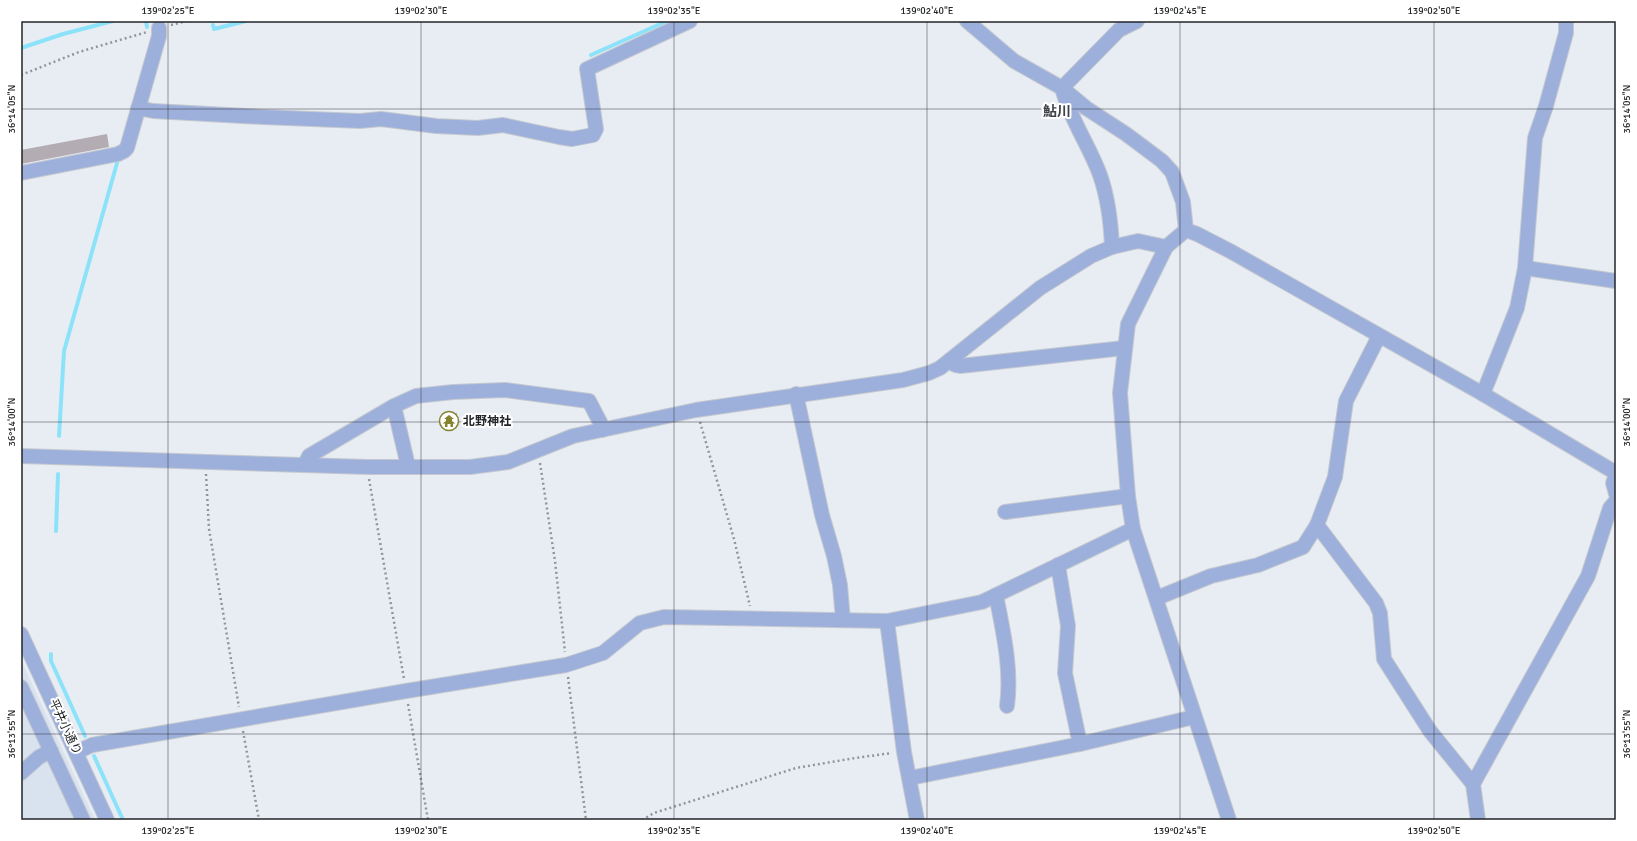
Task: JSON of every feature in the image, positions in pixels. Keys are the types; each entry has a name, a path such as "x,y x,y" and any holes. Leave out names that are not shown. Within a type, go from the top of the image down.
{"street":[{"path":"138,108 153,111 263,117 360,121 387,119 436,126 478,128 503,125 572,139 593,134 596,129 586,69 690,21"},
{"path":"967,21 1014,61 1062,88 1086,108 1126,134 1162,161 1172,172 1183,202 1186,230"},
{"path":"1062,88 1119,30 1138,21"},
{"path":"1483,394 1517,308 1525,268 1536,138 1565,35 1566,21"},
{"path":"21,173 118,154 127,148 159,36 159,28"},
{"path":"1062,88 1066,102 1100,174 1108,203 1112,247"},
{"path":"1186,230 1166,247 1128,324 1124,348 1120,393 1128,496 1133,529 1229,820"},
{"path":"1186,230 1230,251 1483,394 1616,474 1613,483 1616,494"},
{"path":"21,456 368,467 470,467 492,465 508,462 573,436 696,410 796,394 903,380 929,373 951,360 1040,288 1084,260 1112,247 1138,241 1166,247"},
{"path":"1525,268 1616,281"},
{"path":"1157,598 1211,576 1258,566 1303,547 1317,525 1335,477 1346,400 1379,336"},
{"path":"951,360 960,366 1124,348"},
{"path":"305,464 309,456 394,406 416,396 453,392 505,390 589,401 601,424 602,430"},
{"path":"796,394 814,472 822,515 834,556 840,586 843,620"},
{"path":"394,406 408,466"},
{"path":"1005,512 1128,496"},
{"path":"1473,784 1588,576 1610,508 1616,501"},
{"path":"1317,525 1376,604 1380,613 1384,659 1430,731 1473,784 1478,820"},
{"path":"77,752 92,745 566,665 603,653 640,623 664,617 887,621 982,602 1133,529"},
{"path":"1058,565 1068,626 1066,673 1080,744"},
{"path":"996,595 1006,649 1010,687 1007,706"},
{"path":"887,621 904,752 917,820"},
{"name":"平井小通り","path":"21,634 77,752 107,820"},
{"path":"21,687 83,820"},
{"path":"910,778 1080,744 1194,717"},
{"path":"21,773 39,756 51,751"}],"path":[{"path":"21,74 79,52 159,28"},
{"path":"696,410 734,539 753,619"},
{"path":"536,451 539,460 555,561 566,665 586,820"},
{"path":"205,462 209,529 241,719 260,820"},
{"path":"368,467 368,476 428,820"},
{"path":"642,820 654,813 796,768 855,758 904,752"}],"shaded area":[{"path":"21,660 95,820 21,820"}],"building":[{"path":"107,134 109,147 21,164 21,150"},
{"name":"北野神社","path":"442,413 457,413 457,428 442,428"}],"waterway":[{"path":"21,48 63,34 113,21"},
{"path":"146,21 147,27"},
{"path":"213,25 214,29 246,21"},
{"path":"591,55 667,21"},
{"path":"59,436 64,351 119,156"},
{"path":"56,531 58,474"},
{"path":"51,654 51,661 85,736"},
{"path":"94,756 123,820"}],"place":[{"name":"北野神社","path":"449,421"}],"district":[{"name":"鮎川","path":"1057,111"}]}
